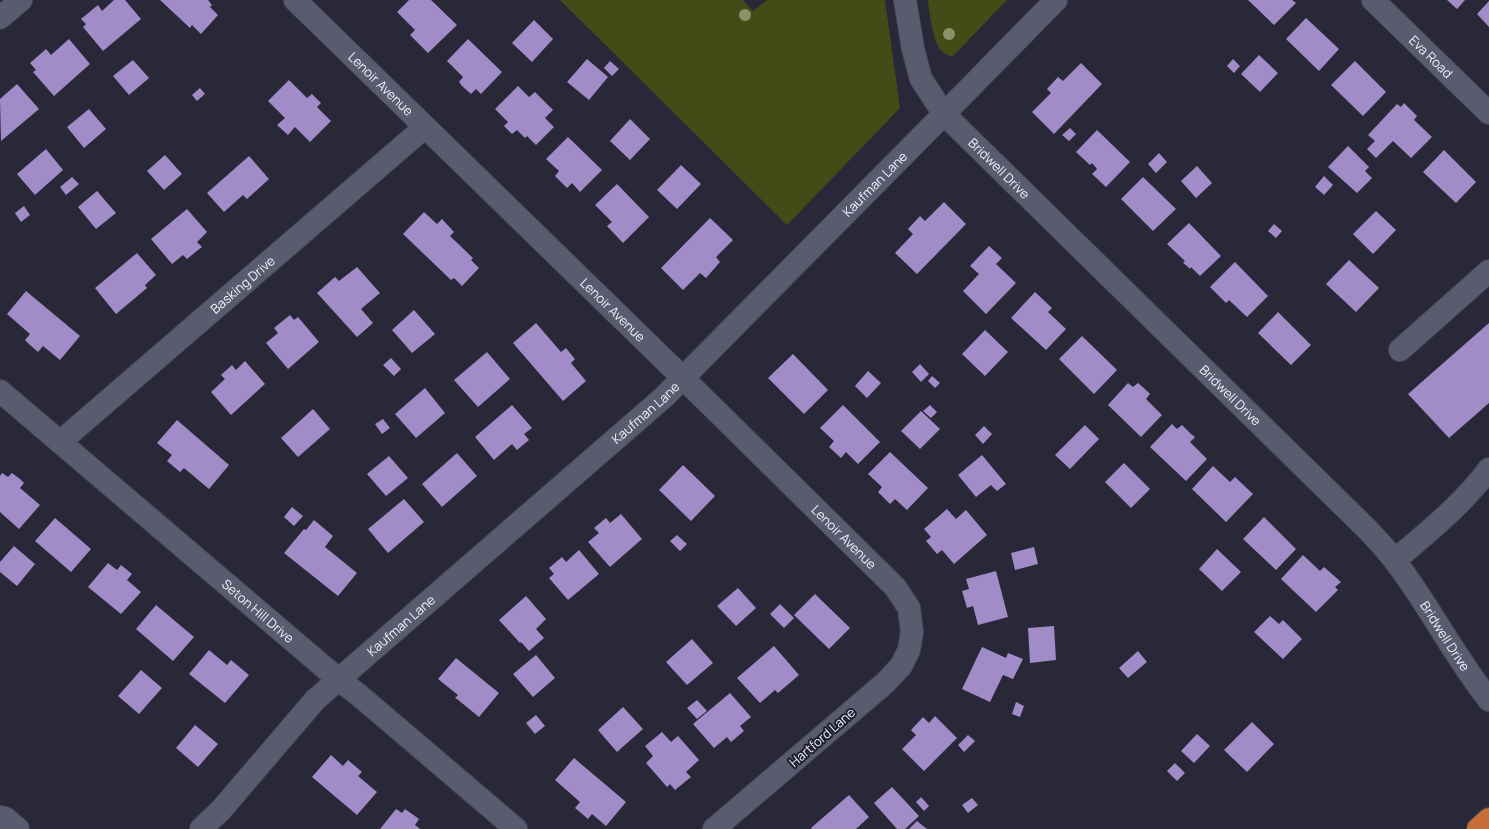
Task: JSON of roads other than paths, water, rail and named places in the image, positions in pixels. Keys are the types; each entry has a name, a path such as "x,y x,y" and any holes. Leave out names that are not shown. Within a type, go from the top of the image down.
{"highway":[{"path":"1478,829 1489,819"}],"street":[{"path":"0,18 21,0"},
{"name":"Lenoir Avenue","path":"295,0 896,587 909,608 912,632"},
{"name":"Bridwell Drive","path":"905,0 913,49 921,79 944,114 1363,525 1395,560 1470,676 1489,700"},
{"name":"Kaufman Lane","path":"201,829 221,810 315,700 664,397 1056,0"},
{"name":"Eva Road","path":"1373,0 1489,113"},
{"name":"Basking Drive","path":"60,442 425,127"},
{"path":"1400,350 1489,271"},
{"name":"Seton Hill Drive","path":"0,392 516,829"},
{"path":"1395,560 1433,528 1486,479"},
{"name":"Hartford Lane","path":"718,828 885,683 901,666 909,650 912,632"},
{"path":"0,817 5,818 18,829"}]}
